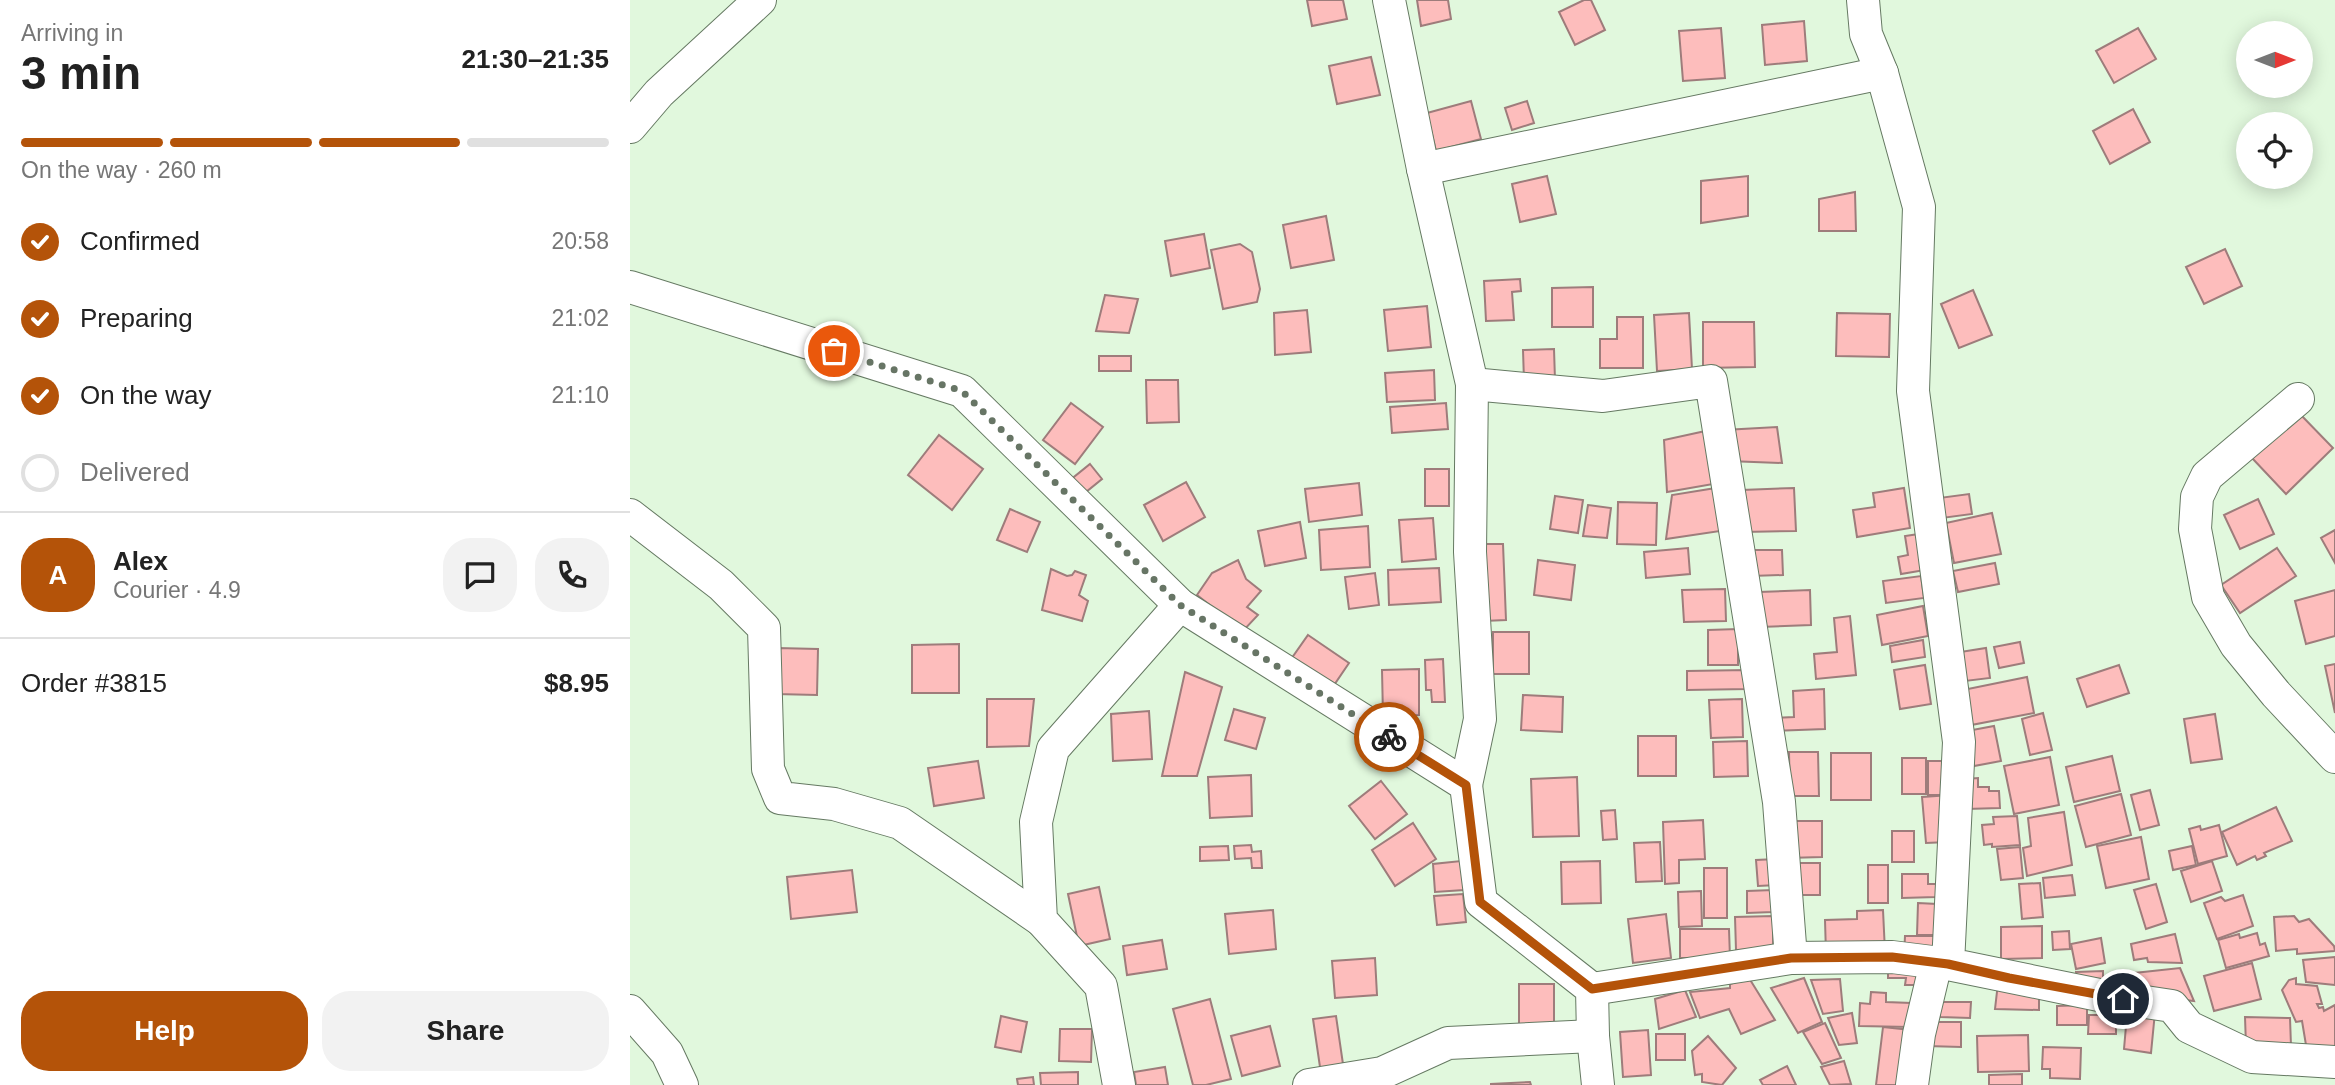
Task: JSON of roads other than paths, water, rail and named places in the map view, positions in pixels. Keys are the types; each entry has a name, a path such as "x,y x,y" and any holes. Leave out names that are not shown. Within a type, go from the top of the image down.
{"street":[{"path":"630,127 659,93 760,0"},
{"path":"1389,0 1423,169 1472,384 1470,552 1480,719 1466,785 1480,902 1592,989 1791,958 1892,957 1942,964 2099,996 2172,1006 2189,1027 2252,1057 2335,1062"},
{"path":"1863,0 1866,34 1882,72 1919,207 1913,391 1959,742 1942,964 1919,1034 1912,1085"},
{"path":"1423,169 1882,72"},
{"path":"630,287 962,391 1180,605 1466,785"},
{"path":"1472,384 1603,396 1711,381 1779,802 1791,958"},
{"path":"2298,399 2207,476 2197,497 2196,529 2208,597 2236,645 2276,694 2335,757"},
{"path":"630,515 722,585 764,628 768,769 780,798 834,804 900,823 1041,920 1101,986 1119,1085"},
{"path":"1041,920 1036,822 1053,749 1180,605"},
{"path":"1592,989 1598,1085"},
{"path":"630,1011 667,1053 682,1085"},
{"path":"1309,1085 1381,1073 1448,1043 1593,1036"}]}
